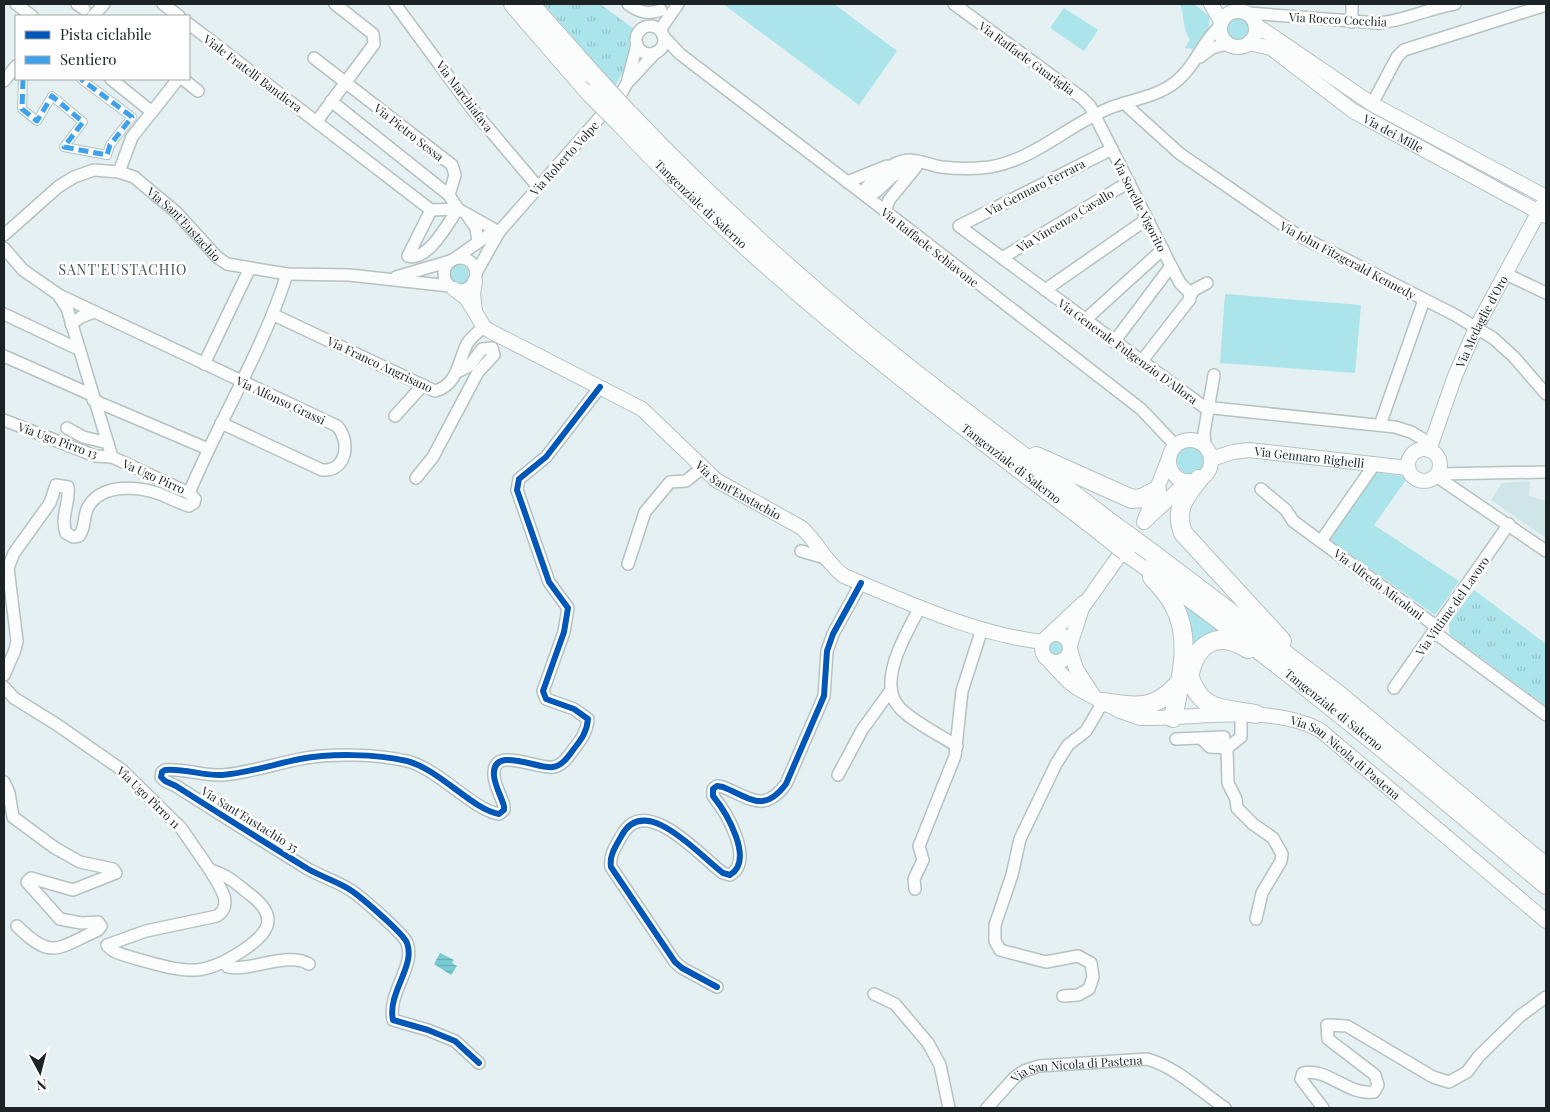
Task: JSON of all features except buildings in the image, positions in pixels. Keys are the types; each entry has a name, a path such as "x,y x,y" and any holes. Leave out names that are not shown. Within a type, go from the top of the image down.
{"highway":[{"name":"Tangenziale di Salerno","path":"513,4 591,94 623,117 802,281 886,351 975,419 1099,522 1123,554 1172,584 1410,753 1546,867"},
{"name":"Tangenziale di Salerno","path":"530,4 593,75 623,117 694,200 758,260 911,387 1099,522 1152,553 1298,672 1546,886"},
{"path":"975,419 1039,458 1116,493 1138,500 1157,490"},
{"path":"1194,480 1183,499 1179,511 1183,533 1282,642 1298,672"},
{"path":"1123,554 1157,583 1178,612 1183,644 1182,673 1184,679 1194,691 1211,705 1248,715"},
{"path":"1176,718 1184,679 1192,662 1202,647 1217,640 1237,642 1298,672"},
{"path":"1099,699 1146,706 1158,702 1184,679"}],"street":[{"path":"16,4 31,15"},
{"path":"90,12 104,4"},
{"path":"163,4 178,15"},
{"path":"316,121 374,44 373,34 335,4"},
{"name":"Via Marchiafava","path":"395,4 473,110 538,187"},
{"path":"632,7 653,30 664,42 657,52 645,53 637,45 636,38 653,30 678,4"},
{"name":"Via Raffaele Guariglia","path":"954,4 1082,98 1096,116"},
{"path":"1211,4 1220,24 1221,36 1227,44"},
{"path":"1352,4 1352,22"},
{"name":"Via Rocco Cocchia","path":"1244,13 1352,22 1392,22 1435,7 1455,4"},
{"path":"1372,104 1397,57 1404,50 1529,7 1546,5"},
{"path":"632,7 652,14 664,7"},
{"path":"653,30 664,7"},
{"path":"847,182 901,162 921,162 967,169 1010,162 1031,154 1096,116 1165,89 1178,81 1199,58 1212,48 1227,44 1238,47 1249,43 1255,35 1244,13 1229,12 1213,32 1199,58"},
{"name":"Via dei Mille","path":"1244,13 1372,104 1546,198"},
{"name":"Viale Fratelli Bandiera","path":"190,25 431,210"},
{"name":"Via Raffaele Schiavone","path":"653,30 680,54 1141,409 1173,452"},
{"name":"Via dei Mille","path":"1249,43 1271,48 1353,111 1543,214"},
{"name":"Via Roberto Volpe","path":"627,83 637,45"},
{"name":"Via Roberto Volpe","path":"475,277 499,232 602,115 627,83 657,52"},
{"name":"Via Raffaele Schiavone","path":"657,52 680,54"},
{"name":"Via Pietro Sessa","path":"314,58 452,165 455,175 449,195"},
{"path":"4,81 15,67"},
{"path":"23,80 22,109 38,121 52,96 83,122 64,147 107,155 110,145 132,117 82,80"},
{"path":"112,80 152,112"},
{"path":"119,172 132,137 177,80"},
{"path":"184,80 198,91"},
{"path":"332,101 449,195 476,228 478,242"},
{"name":"Via John Fitzgerald Kennedy","path":"1125,104 1179,153 1260,212 1296,234 1493,338 1514,357 1546,394"},
{"name":"Via Sorelle Vigorito","path":"1096,116 1171,266 1180,283 1190,294"},
{"name":"Via Gennaro Ferrara","path":"959,226 1112,148"},
{"path":"864,194 889,167 901,162"},
{"path":"864,194 877,191 894,176 921,162"},
{"path":"885,211 889,200 921,162"},
{"name":"Via Sant'Eustachio","path":"4,235 58,187 74,177 94,170 119,172 134,177 176,212 217,257 227,264 249,270 287,274 390,279 452,287"},
{"name":"Via Vincenzo Cavallo","path":"1002,258 1129,182"},
{"name":"Via Medaglie d'Oro","path":"1430,447 1454,376 1476,328 1543,214 1546,198"},
{"path":"462,211 429,249 416,256 408,256 431,210 462,211 473,215 499,232"},
{"path":"1045,290 1147,219"},
{"name":"Via Generale Fulgenzio D'Allora","path":"959,226 1204,407 1380,425 1411,432 1430,447"},
{"name":"Via Roberto Volpe","path":"452,260 478,242 499,232"},
{"name":"Via Alfonso Grassi","path":"4,248 23,270 59,295 338,426 346,440 341,462 330,470 322,470 221,423"},
{"path":"1085,320 1163,249"},
{"path":"475,312 473,294 475,277 468,260 452,260 445,268 444,276 452,287 467,299 484,327"},
{"name":"Via Sant'Eustachio","path":"390,279 452,260"},
{"path":"1114,342 1171,266"},
{"path":"204,364 249,270"},
{"name":"Va Ugo Pirro","path":"59,295 67,308 112,457 189,493 208,449 274,315 287,274"},
{"path":"1506,274 1546,293"},
{"path":"452,287 468,288 475,277"},
{"path":"1141,362 1190,294 1207,283"},
{"path":"1380,425 1424,300"},
{"path":"71,324 80,317 94,312"},
{"path":"4,314 78,349"},
{"name":"Via Franco Angrisano","path":"274,315 436,391 442,389 459,371 461,356 469,342 484,327"},
{"name":"Via Sant'Eustachio","path":"484,327 642,409 655,419 716,480 802,528 812,538 825,558 844,576 982,629 1016,638 1045,649 1053,634 1062,635 1070,647"},
{"path":"416,478 433,457 478,372 494,355 492,348 482,349 470,366 459,371"},
{"path":"4,356 208,449"},
{"path":"1205,446 1189,440 1173,452 1144,522 1194,480 1208,471 1211,459 1205,446 1204,433 1214,375"},
{"path":"395,416 423,385"},
{"name":"Via Sant'Eustachio 35","path":"479,1063 455,1041 428,1030 393,1020 391,1011 394,995 410,955 407,942 388,922 352,890 311,870 176,786 164,781 161,777 162,772 165,770 186,770 220,775 324,756 396,759 410,762 435,774 488,810 499,814 504,810 504,806 494,777 495,769 499,763 507,759 553,768 562,763 583,738 588,719 574,708 546,699 543,691 564,632 568,608 549,582 518,490 518,484 519,479 524,473 550,452 600,387"},
{"name":"Via Ugo Pirro 13","path":"4,420 95,456 112,457"},
{"path":"67,428 83,437 108,443"},
{"path":"1437,475 1439,460 1430,447 1419,450 1412,455 1408,468 1412,476 1420,481 1429,481 1437,475 1546,472"},
{"name":"Via Gennaro Righelli","path":"1211,459 1233,452 1249,450 1408,468"},
{"path":"1173,452 1174,474 1194,480"},
{"name":"Via Alfredo Micoloni","path":"1321,541 1374,465"},
{"path":"628,564 649,505 670,482 686,481 702,468"},
{"path":"1469,497 1464,487 1465,481 1472,474"},
{"path":"1437,475 1546,551"},
{"path":"4,675 15,650 16,641 8,568 14,553 50,503 56,485 68,487 69,496 63,522 66,533 73,537 79,536 83,531 88,508 101,493 132,488 148,490 189,506 194,503 195,499 189,493"},
{"name":"Via Alfredo Micoloni","path":"1261,489 1286,510 1293,521 1546,715"},
{"name":"Via Vittime del Lavoro","path":"1394,688 1509,524"},
{"path":"801,551 825,558"},
{"path":"1087,600 1076,607 1045,649 1058,662 1065,659 1079,615 1087,600 1123,554"},
{"path":"717,987 682,968 664,948 612,867 612,854 624,831 643,821 654,821 673,830 723,873 730,875 736,872 740,862 738,841 722,809 713,796 713,789 718,786 724,787 760,802 770,801 778,795 786,784 824,696 827,651 832,634 861,583"},
{"path":"920,606 898,650 893,665 891,690 898,706 957,746"},
{"path":"915,889 914,879 923,860 919,846 955,756 962,691 982,629"},
{"name":"Via San Nicola di Pastena","path":"1070,647 1076,669 1099,699"},
{"name":"Via San Nicola di Pastena","path":"1045,649 1068,681 1120,711 1140,718 1248,715 1305,722 1320,730 1546,921"},
{"name":"Via Ugo Pirro 11","path":"4,687 14,698 122,770 181,828 210,870 225,898 227,906 224,912 217,916 146,931 106,945 112,952 196,970 224,962"},
{"path":"838,775 862,730 891,690"},
{"path":"1063,996 1078,995 1089,989 1093,977 1091,963 1078,956 1046,962 1000,950 994,941 994,925 1014,868 1020,839 1045,784 1068,745 1086,731 1099,699"},
{"path":"1176,739 1201,738 1210,746 1241,737 1248,715"},
{"path":"1225,742 1228,783 1236,798 1237,808 1253,824 1272,838 1282,854 1281,861 1262,893 1256,919"},
{"path":"4,782 9,793 13,817 55,848 80,862 113,869 116,873 73,890 31,878 27,882 60,919 81,924 98,922 101,926 98,930 55,948 42,947 34,943 17,926"},
{"path":"210,870 224,873 257,900 266,916 268,925 259,940 224,962 228,968 251,964 302,960 309,964"},
{"path":"874,994 895,1004 928,1043 940,1065 948,1108"},
{"path":"1323,1108 1301,1079 1303,1073 1312,1071 1352,1090 1366,1093 1374,1092 1378,1085 1375,1075 1328,1040 1327,1025 1347,1026 1433,1077 1449,1082 1467,1072 1479,1056 1520,1016 1546,997"},
{"name":"Via San Nicola di Pastena","path":"987,1108 1024,1071 1040,1066 1147,1059 1177,1073 1225,1108"}],"shaded area":[{"path":"1530,481 1529,496 1546,501 1546,538 1491,500 1502,483"},
{"path":"440,953 454,960 452,963 457,966 451,975 434,964"}],"green space":[{"path":"544,4 600,4 633,28 629,42 630,59 615,86"},
{"path":"723,4 834,4 897,51 859,105"},
{"path":"1180,4 1194,4 1209,16 1209,28 1196,49 1185,48 1190,40"},
{"path":"1064,8 1098,30 1084,51 1050,28"},
{"path":"1234,17 1242,17 1249,24 1249,32 1242,39 1234,39 1227,32 1227,24"},
{"path":"459,265 466,268 469,275 466,282 459,285 452,282 449,275 452,268"},
{"path":"1225,294 1361,305 1355,373 1220,363"},
{"path":"1191,446 1201,450 1205,460 1201,470 1191,474 1181,470 1177,460 1181,450"},
{"path":"1375,472 1408,477 1374,525 1459,581 1435,615 1330,540"},
{"path":"1170,590 1230,636 1186,665"},
{"path":"1474,590 1546,644 1546,706 1450,635 1449,623"},
{"path":"1056,640 1064,648 1056,656 1048,648"}],"marked path":[{"path":"23,80 22,109 37,121 52,96 83,122 64,147 107,155 110,145 132,117 82,80"}],"cycle path":[{"path":"479,1063 455,1041 428,1030 393,1020 394,1000 408,961 409,952 404,938 382,916 347,888 308,869 161,777 162,772 165,770 222,775 312,757 339,755 382,757 419,765 478,805 499,814 504,810 504,806 494,776 495,767 500,762 508,760 546,767 553,767 562,763 581,739 588,719 574,709 546,699 543,691 564,632 568,608 549,582 517,490 519,479 546,457 600,387"},
{"path":"717,987 682,968 675,962 611,867 612,855 622,835 632,824 645,821 659,824 674,832 723,873 730,875 737,868 740,859 736,836 725,813 713,796 713,789 717,786 723,787 750,799 764,801 778,793 786,784 824,696 827,651 833,634 861,583"}],"district":[{"name":"SANT'EUSTACHIO","path":"123,269"}]}
